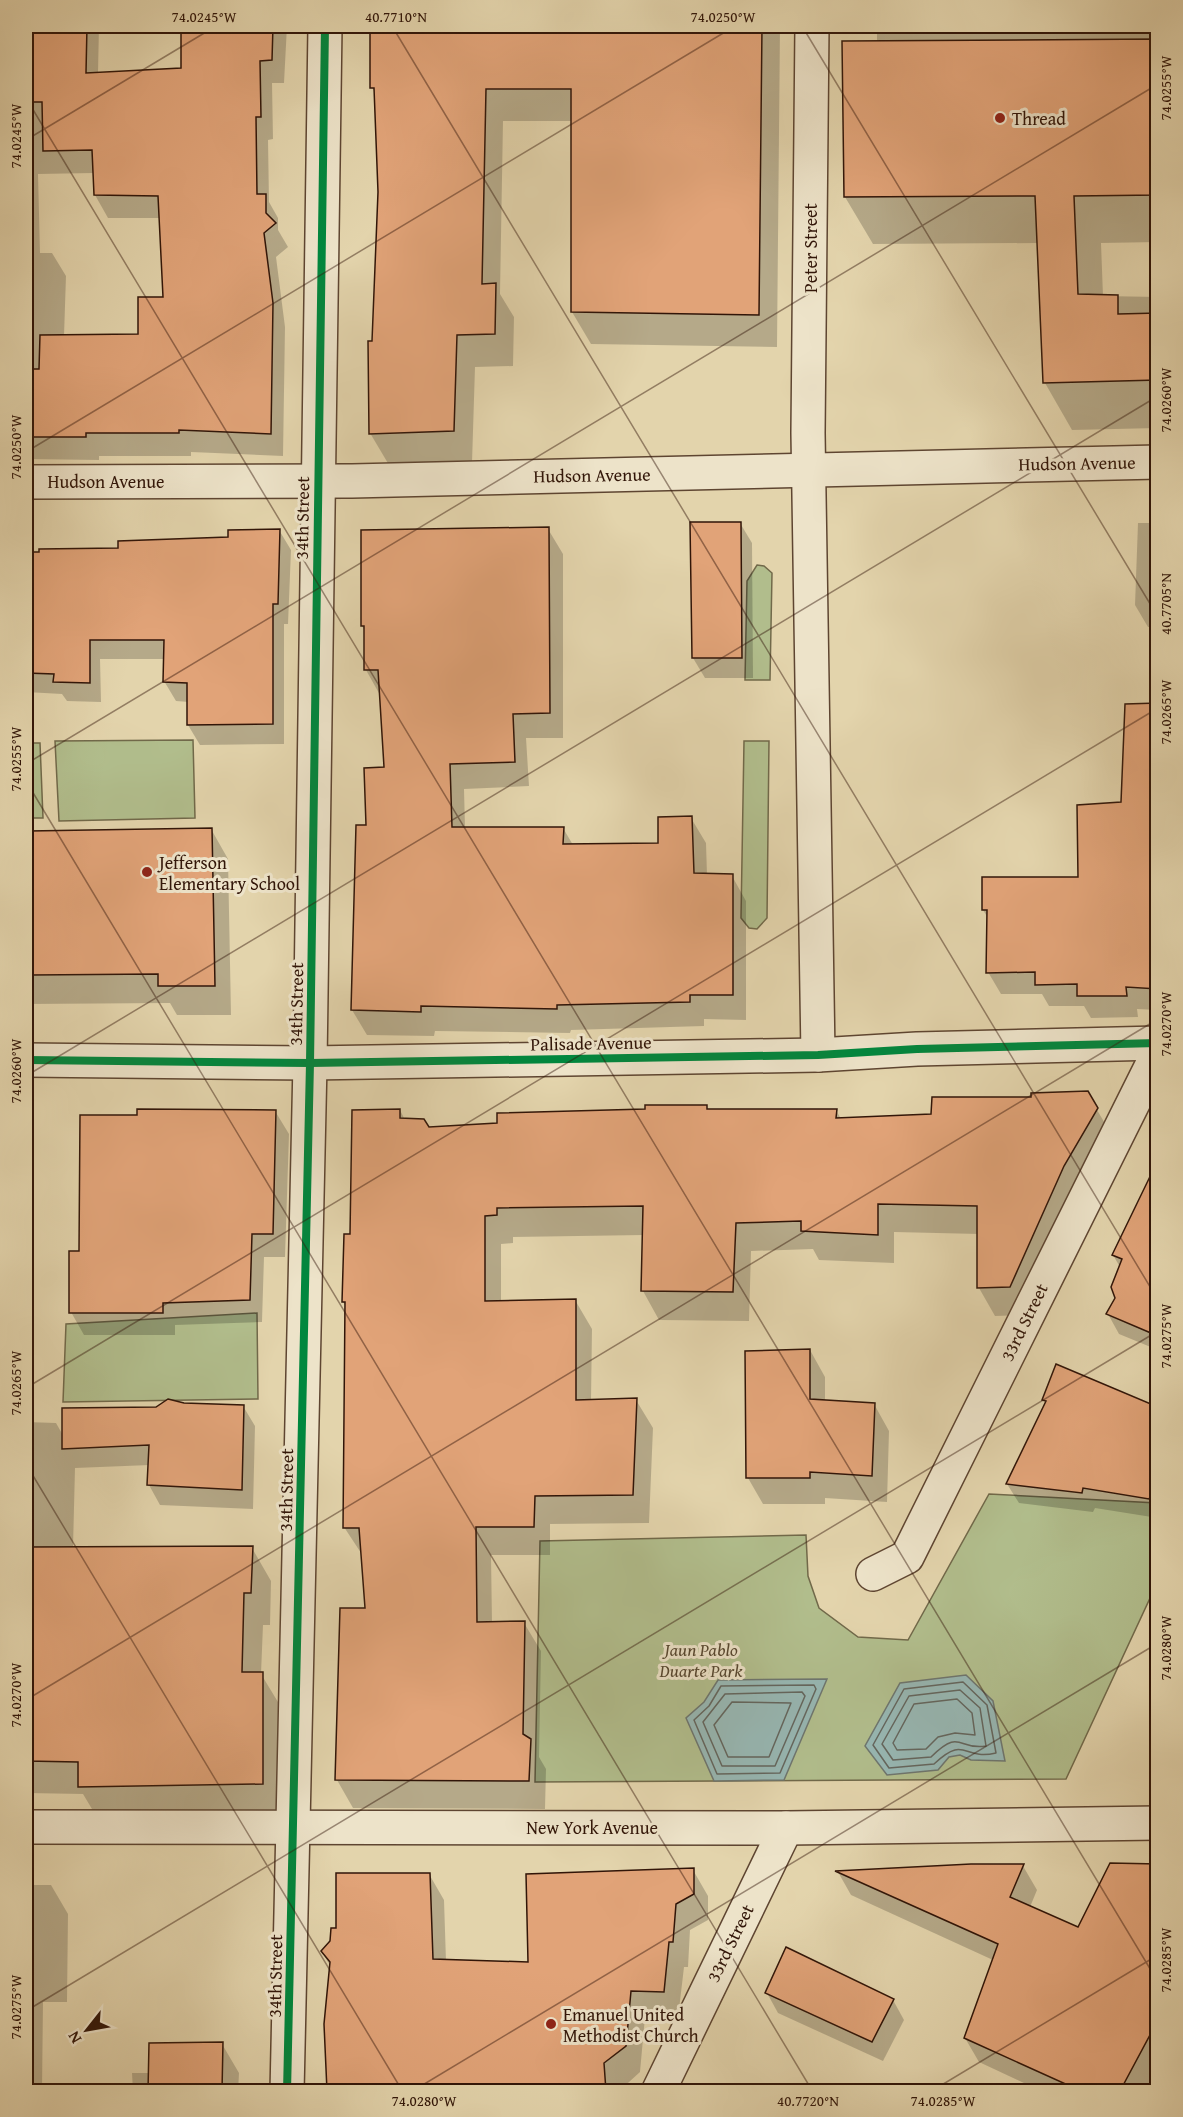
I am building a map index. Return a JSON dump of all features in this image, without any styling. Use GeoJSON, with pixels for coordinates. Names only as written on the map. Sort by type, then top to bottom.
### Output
{"type":"FeatureCollection","features":[{"type":"Feature","properties":{"kind":"street","name":"34th Street"},"geometry":{"type":"LineString","coordinates":[[287,2091],[310,1063],[325,26]]}},
{"type":"Feature","properties":{"kind":"street","name":"Peter Street"},"geometry":{"type":"LineString","coordinates":[[812,26],[810,471],[818,1055]]}},
{"type":"Feature","properties":{"kind":"street","name":"Hudson Avenue"},"geometry":{"type":"LineString","coordinates":[[26,482],[318,481],[1158,462]]}},
{"type":"Feature","properties":{"kind":"street","name":"Palisade Avenue"},"geometry":{"type":"LineString","coordinates":[[26,1060],[310,1063],[818,1055],[917,1049],[1158,1043]]}},
{"type":"Feature","properties":{"kind":"street","name":"33rd Street"},"geometry":{"type":"LineString","coordinates":[[873,1574],[907,1557],[1158,1053]]}},
{"type":"Feature","properties":{"kind":"street","name":"New York Avenue"},"geometry":{"type":"LineString","coordinates":[[26,1827],[292,1825],[786,1828],[1158,1823]]}},
{"type":"Feature","properties":{"kind":"street","name":"33rd Street"},"geometry":{"type":"LineString","coordinates":[[658,2091],[786,1828]]}},
{"type":"Feature","properties":{"kind":"green space"},"geometry":{"type":"Polygon","coordinates":[[[757,565],[764,566],[772,573],[770,680],[745,680],[747,581],[757,565]]]}},
{"type":"Feature","properties":{"kind":"green space"},"geometry":{"type":"Polygon","coordinates":[[[193,740],[195,818],[59,821],[55,741],[193,740]]]}},
{"type":"Feature","properties":{"kind":"green space"},"geometry":{"type":"Polygon","coordinates":[[[744,741],[769,741],[767,918],[757,929],[749,928],[741,918],[744,741]]]}},
{"type":"Feature","properties":{"kind":"green space"},"geometry":{"type":"Polygon","coordinates":[[[26,743],[40,743],[43,818],[26,818],[26,743]]]}},
{"type":"Feature","properties":{"kind":"green space"},"geometry":{"type":"Polygon","coordinates":[[[257,1313],[258,1399],[63,1402],[66,1324],[257,1313]]]}},
{"type":"Feature","properties":{"kind":"green space","name":"Jaun Pablo Duarte Park"},"geometry":{"type":"Polygon","coordinates":[[[989,1494],[1157,1503],[1157,1583],[1066,1779],[535,1782],[540,1541],[806,1535],[808,1576],[819,1608],[858,1637],[908,1640],[989,1494]]]}},
{"type":"Feature","properties":{"kind":"water"},"geometry":{"type":"Polygon","coordinates":[[[966,1675],[993,1701],[1005,1761],[971,1760],[960,1755],[949,1757],[938,1770],[887,1775],[865,1746],[900,1683],[966,1675]]]}},
{"type":"Feature","properties":{"kind":"water"},"geometry":{"type":"Polygon","coordinates":[[[827,1679],[784,1780],[714,1781],[686,1718],[704,1702],[718,1680],[827,1679]]]}},
{"type":"Feature","properties":{"kind":"building"},"geometry":{"type":"Polygon","coordinates":[[[26,26],[87,26],[86,73],[181,68],[181,26],[273,26],[272,60],[260,61],[261,117],[256,117],[257,194],[266,194],[266,213],[276,223],[264,233],[273,303],[271,434],[179,430],[179,433],[86,433],[86,437],[26,437],[26,369],[39,369],[40,335],[138,334],[138,297],[163,297],[158,196],[94,195],[92,150],[43,151],[42,102],[26,102],[26,26]]]}},
{"type":"Feature","properties":{"kind":"building"},"geometry":{"type":"Polygon","coordinates":[[[370,26],[762,26],[759,315],[571,312],[571,89],[486,89],[482,284],[496,283],[495,334],[457,335],[454,431],[369,434],[368,341],[372,341],[378,192],[374,88],[370,88],[370,26]]]}},
{"type":"Feature","properties":{"kind":"building","name":"Thread"},"geometry":{"type":"Polygon","coordinates":[[[1158,39],[1158,195],[1074,196],[1078,294],[1118,295],[1118,314],[1158,313],[1158,380],[1043,383],[1035,196],[844,197],[842,41],[1158,39]]]}},
{"type":"Feature","properties":{"kind":"building"},"geometry":{"type":"Polygon","coordinates":[[[690,522],[741,522],[742,658],[692,658],[690,522]]]}},
{"type":"Feature","properties":{"kind":"building"},"geometry":{"type":"Polygon","coordinates":[[[549,527],[550,713],[513,714],[515,762],[450,764],[452,827],[564,827],[563,844],[658,843],[658,817],[692,816],[694,873],[733,874],[733,995],[690,995],[690,1002],[557,1005],[557,1009],[421,1006],[421,1012],[351,1010],[356,825],[366,825],[364,768],[384,767],[378,670],[364,670],[364,626],[361,626],[361,530],[549,527]]]}},
{"type":"Feature","properties":{"kind":"building"},"geometry":{"type":"Polygon","coordinates":[[[280,529],[278,604],[273,604],[273,724],[187,725],[187,683],[163,682],[164,640],[90,640],[90,683],[53,682],[54,674],[26,673],[26,552],[39,552],[39,549],[118,548],[118,541],[228,537],[228,530],[280,529]]]}},
{"type":"Feature","properties":{"kind":"building"},"geometry":{"type":"Polygon","coordinates":[[[1158,703],[1158,989],[1126,987],[1127,996],[1077,996],[1077,984],[1035,985],[1035,972],[986,973],[987,910],[982,910],[982,877],[1078,877],[1077,805],[1121,802],[1125,704],[1158,703]]]}},
{"type":"Feature","properties":{"kind":"building"},"geometry":{"type":"Polygon","coordinates":[[[212,828],[215,986],[158,986],[158,974],[31,975],[31,955],[26,955],[26,839],[30,839],[29,831],[212,828]]]}},
{"type":"Feature","properties":{"kind":"building"},"geometry":{"type":"Polygon","coordinates":[[[1088,1091],[1098,1108],[1064,1166],[1010,1287],[977,1288],[977,1206],[878,1204],[878,1235],[801,1231],[801,1221],[736,1223],[733,1292],[641,1291],[643,1206],[497,1208],[497,1215],[485,1216],[485,1301],[576,1299],[576,1400],[637,1398],[633,1495],[535,1496],[534,1527],[476,1527],[477,1622],[525,1621],[523,1734],[531,1739],[529,1781],[335,1780],[340,1608],[365,1608],[359,1528],[343,1528],[345,1302],[342,1302],[344,1234],[350,1234],[352,1110],[400,1109],[400,1118],[424,1119],[429,1127],[497,1123],[497,1113],[645,1109],[645,1105],[707,1105],[707,1109],[837,1109],[836,1118],[931,1114],[932,1097],[1031,1097],[1031,1093],[1088,1091]]]}},
{"type":"Feature","properties":{"kind":"building"},"geometry":{"type":"Polygon","coordinates":[[[137,1109],[276,1110],[273,1234],[252,1234],[250,1300],[163,1303],[163,1313],[69,1313],[69,1251],[79,1251],[80,1115],[137,1115],[137,1109]]]}},
{"type":"Feature","properties":{"kind":"building"},"geometry":{"type":"Polygon","coordinates":[[[1158,1160],[1158,1336],[1106,1314],[1115,1298],[1111,1287],[1122,1259],[1112,1255],[1158,1160]]]}},
{"type":"Feature","properties":{"kind":"building"},"geometry":{"type":"Polygon","coordinates":[[[810,1349],[810,1399],[875,1403],[872,1476],[810,1472],[810,1478],[746,1478],[745,1351],[810,1349]]]}},
{"type":"Feature","properties":{"kind":"building"},"geometry":{"type":"Polygon","coordinates":[[[1056,1364],[1158,1407],[1158,1481],[1149,1499],[1083,1488],[1082,1493],[1006,1484],[1046,1401],[1042,1400],[1056,1364]]]}},
{"type":"Feature","properties":{"kind":"building"},"geometry":{"type":"Polygon","coordinates":[[[168,1399],[184,1403],[244,1405],[242,1490],[147,1485],[149,1445],[62,1449],[62,1408],[156,1407],[168,1399]]]}},
{"type":"Feature","properties":{"kind":"building"},"geometry":{"type":"Polygon","coordinates":[[[253,1546],[251,1593],[244,1593],[242,1672],[263,1672],[263,1784],[78,1787],[78,1762],[26,1761],[26,1547],[253,1546]]]}},
{"type":"Feature","properties":{"kind":"building"},"geometry":{"type":"Polygon","coordinates":[[[1110,1863],[1158,1864],[1158,2020],[1120,2091],[1081,2091],[964,2038],[998,1944],[835,1871],[971,1864],[1024,1864],[1010,1897],[1078,1927],[1110,1863]]]}},
{"type":"Feature","properties":{"kind":"building"},"geometry":{"type":"Polygon","coordinates":[[[694,1868],[694,1894],[676,1904],[673,1942],[669,1942],[664,1992],[631,1991],[626,2046],[604,2063],[606,2091],[327,2091],[324,2024],[330,1962],[321,1951],[330,1941],[331,1928],[336,1928],[336,1873],[430,1873],[433,1959],[528,1962],[526,1874],[694,1868]]]}},
{"type":"Feature","properties":{"kind":"building"},"geometry":{"type":"Polygon","coordinates":[[[786,1947],[894,1999],[872,2042],[765,1993],[786,1947]]]}},
{"type":"Feature","properties":{"kind":"building"},"geometry":{"type":"Polygon","coordinates":[[[223,2042],[222,2091],[148,2091],[149,2043],[223,2042]]]}},
{"type":"Feature","properties":{"kind":"cycle path"},"geometry":{"type":"LineString","coordinates":[[287,2092],[310,1063],[325,26]]}},
{"type":"Feature","properties":{"kind":"cycle path"},"geometry":{"type":"LineString","coordinates":[[26,1060],[310,1063],[818,1055],[917,1049],[1158,1043]]}},
{"type":"Feature","properties":{"kind":"place","name":"Thread"},"geometry":{"type":"Point","coordinates":[1000,118]}},
{"type":"Feature","properties":{"kind":"place","name":"Jefferson Elementary School"},"geometry":{"type":"Point","coordinates":[147,872]}},
{"type":"Feature","properties":{"kind":"place","name":"Emanuel United Methodist Church"},"geometry":{"type":"Point","coordinates":[551,2024]}}]}
